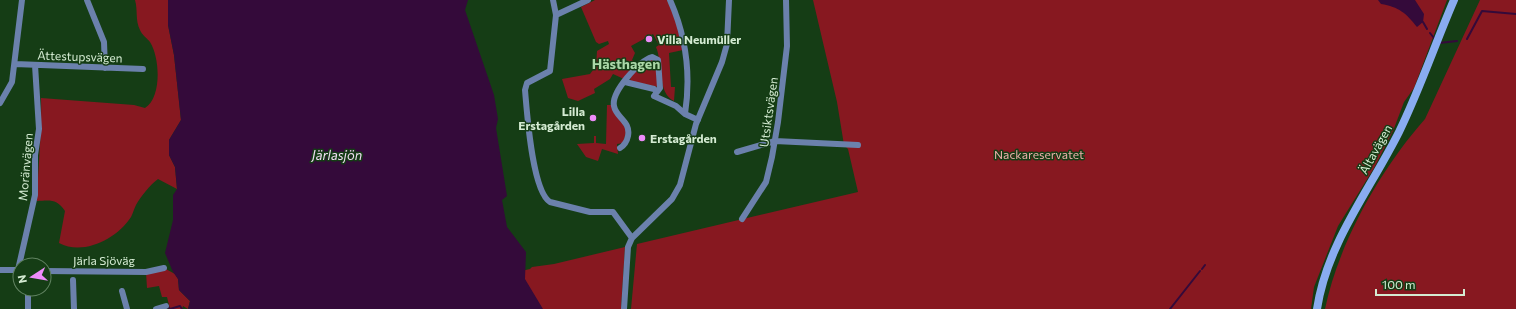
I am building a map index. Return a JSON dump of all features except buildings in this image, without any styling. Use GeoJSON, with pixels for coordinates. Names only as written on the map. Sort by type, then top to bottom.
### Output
{"type":"FeatureCollection","features":[{"type":"Feature","properties":{"kind":"main road","name":"Ältavägen"},"geometry":{"type":"LineString","coordinates":[[1317,309],[1320,291],[1335,248],[1400,132],[1454,0]]}},
{"type":"Feature","properties":{"kind":"street"},"geometry":{"type":"LineString","coordinates":[[0,103],[4,100],[12,82],[16,64],[22,0]]}},
{"type":"Feature","properties":{"kind":"street"},"geometry":{"type":"LineString","coordinates":[[87,0],[104,42],[105,68]]}},
{"type":"Feature","properties":{"kind":"street"},"geometry":{"type":"LineString","coordinates":[[553,0],[556,15],[550,71],[527,83],[525,90],[533,161],[541,190],[545,199],[550,202],[590,212],[613,212],[632,238]]}},
{"type":"Feature","properties":{"kind":"street"},"geometry":{"type":"LineString","coordinates":[[556,15],[588,0]]}},
{"type":"Feature","properties":{"kind":"street"},"geometry":{"type":"LineString","coordinates":[[670,0],[679,22],[685,52],[687,84],[685,114]]}},
{"type":"Feature","properties":{"kind":"street"},"geometry":{"type":"LineString","coordinates":[[624,309],[627,258],[632,238],[677,191],[698,120],[722,62],[727,44],[729,0]]}},
{"type":"Feature","properties":{"kind":"street","name":"Utsiktsvägen"},"geometry":{"type":"LineString","coordinates":[[742,219],[766,182],[775,141],[787,46],[786,0]]}},
{"type":"Feature","properties":{"kind":"street"},"geometry":{"type":"LineString","coordinates":[[620,148],[627,140],[629,131],[628,125],[616,111],[614,105],[617,93],[637,67],[645,59],[652,57],[658,60],[660,70],[660,88],[656,94]]}},
{"type":"Feature","properties":{"kind":"street","name":"Ättestupsvägen"},"geometry":{"type":"LineString","coordinates":[[16,64],[143,69]]}},
{"type":"Feature","properties":{"kind":"street","name":"Moränvägen"},"geometry":{"type":"LineString","coordinates":[[22,257],[35,195],[35,155],[39,129],[35,65]]}},
{"type":"Feature","properties":{"kind":"street"},"geometry":{"type":"LineString","coordinates":[[625,82],[654,89],[656,94],[676,106],[685,114],[698,120]]}},
{"type":"Feature","properties":{"kind":"street"},"geometry":{"type":"LineString","coordinates":[[736,152],[775,141],[844,145],[858,144]]}},
{"type":"Feature","properties":{"kind":"street","name":"Järla Sjöväg"},"geometry":{"type":"LineString","coordinates":[[52,271],[146,272],[164,268]]}},
{"type":"Feature","properties":{"kind":"street"},"geometry":{"type":"LineString","coordinates":[[0,270],[12,270]]}},
{"type":"Feature","properties":{"kind":"street"},"geometry":{"type":"LineString","coordinates":[[73,280],[74,309]]}},
{"type":"Feature","properties":{"kind":"street"},"geometry":{"type":"LineString","coordinates":[[122,291],[127,309]]}},
{"type":"Feature","properties":{"kind":"street"},"geometry":{"type":"LineString","coordinates":[[28,297],[28,309]]}},
{"type":"Feature","properties":{"kind":"street"},"geometry":{"type":"LineString","coordinates":[[156,309],[166,306]]}},
{"type":"Feature","properties":{"kind":"green space"},"geometry":{"type":"Polygon","coordinates":[[[135,0],[168,0],[168,25],[174,55],[181,120],[169,140],[169,155],[175,167],[177,189],[158,179],[143,194],[131,217],[117,232],[99,243],[78,248],[68,247],[59,243],[65,211],[56,202],[46,200],[37,201],[41,98],[134,105],[145,108],[151,103],[157,87],[158,77],[156,58],[150,42],[143,35],[138,26],[135,0]]]}},
{"type":"Feature","properties":{"kind":"green space"},"geometry":{"type":"Polygon","coordinates":[[[595,0],[667,0],[675,18],[683,50],[669,53],[671,87],[675,87],[674,101],[669,97],[663,85],[656,47],[659,45],[653,34],[631,46],[635,53],[632,60],[637,63],[624,79],[613,74],[610,79],[594,89],[595,93],[578,101],[568,98],[562,79],[590,74],[596,66],[597,51],[609,44],[608,41],[599,44],[596,42],[581,7],[595,0]]]}},
{"type":"Feature","properties":{"kind":"green space","name":"Nackareservatet"},"geometry":{"type":"Polygon","coordinates":[[[813,0],[1447,0],[1414,88],[1404,102],[1393,131],[1374,168],[1338,226],[1314,287],[1311,309],[631,309],[637,244],[858,192],[848,149],[844,145],[837,102],[813,0]]]}},
{"type":"Feature","properties":{"kind":"green space"},"geometry":{"type":"Polygon","coordinates":[[[1480,0],[1516,0],[1516,309],[1325,309],[1331,284],[1340,258],[1363,208],[1392,161],[1425,119],[1480,0]]]}},
{"type":"Feature","properties":{"kind":"green space"},"geometry":{"type":"Polygon","coordinates":[[[648,60],[655,60],[658,87],[630,81],[631,76],[648,60]]]}},
{"type":"Feature","properties":{"kind":"green space"},"geometry":{"type":"Polygon","coordinates":[[[607,105],[611,105],[627,129],[623,143],[617,144],[618,154],[602,149],[598,161],[586,157],[577,144],[594,143],[594,136],[596,136],[596,143],[606,144],[607,105]]]}},
{"type":"Feature","properties":{"kind":"green space"},"geometry":{"type":"Polygon","coordinates":[[[625,247],[621,309],[357,309],[530,269],[532,267],[554,264],[625,247]]]}},
{"type":"Feature","properties":{"kind":"green space"},"geometry":{"type":"Polygon","coordinates":[[[164,268],[175,274],[178,279],[179,290],[190,301],[188,309],[183,306],[182,309],[170,309],[167,297],[162,297],[159,286],[147,288],[146,272],[164,268]]]}},
{"type":"Feature","properties":{"kind":"water","name":"Järlasjön"},"geometry":{"type":"Polygon","coordinates":[[[168,0],[468,0],[465,10],[494,95],[498,119],[496,128],[507,196],[502,200],[507,227],[526,252],[525,279],[543,309],[188,309],[190,301],[179,290],[178,279],[173,272],[165,253],[173,220],[173,195],[177,189],[175,167],[169,155],[169,140],[181,120],[174,55],[168,25],[168,0]]]}},
{"type":"Feature","properties":{"kind":"water"},"geometry":{"type":"Polygon","coordinates":[[[1378,0],[1415,0],[1424,14],[1423,22],[1417,27],[1402,11],[1381,4],[1378,0]]]}},
{"type":"Feature","properties":{"kind":"waterway"},"geometry":{"type":"LineString","coordinates":[[1467,39],[1482,11],[1516,14]]}},
{"type":"Feature","properties":{"kind":"waterway"},"geometry":{"type":"LineString","coordinates":[[1423,22],[1427,29]]}},
{"type":"Feature","properties":{"kind":"waterway"},"geometry":{"type":"LineString","coordinates":[[1430,33],[1434,38]]}},
{"type":"Feature","properties":{"kind":"waterway"},"geometry":{"type":"LineString","coordinates":[[1439,43],[1457,41]]}},
{"type":"Feature","properties":{"kind":"waterway"},"geometry":{"type":"LineString","coordinates":[[1202,269],[1205,265]]}},
{"type":"Feature","properties":{"kind":"waterway"},"geometry":{"type":"LineString","coordinates":[[1170,309],[1200,271]]}},
{"type":"Feature","properties":{"kind":"waterway"},"geometry":{"type":"LineString","coordinates":[[167,306],[170,309],[180,306],[182,309]]}},
{"type":"Feature","properties":{"kind":"place","name":"Villa Neumüller"},"geometry":{"type":"Point","coordinates":[649,39]}},
{"type":"Feature","properties":{"kind":"place","name":"Lilla Erstagården"},"geometry":{"type":"Point","coordinates":[593,118]}},
{"type":"Feature","properties":{"kind":"place","name":"Erstagården"},"geometry":{"type":"Point","coordinates":[642,138]}},
{"type":"Feature","properties":{"kind":"district","name":"Hästhagen"},"geometry":{"type":"Point","coordinates":[626,63]}}]}
